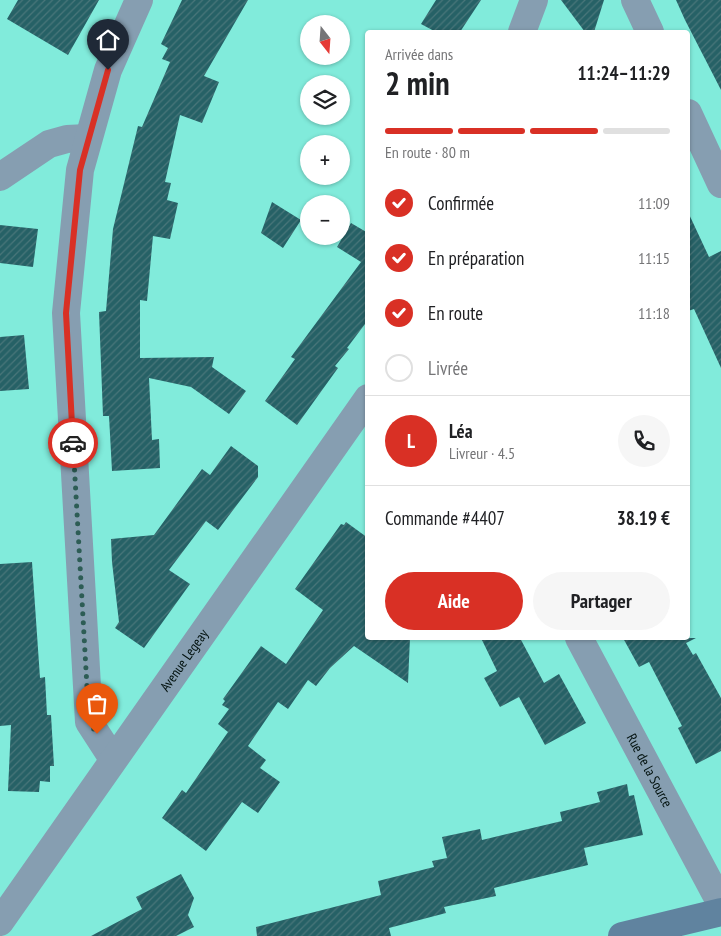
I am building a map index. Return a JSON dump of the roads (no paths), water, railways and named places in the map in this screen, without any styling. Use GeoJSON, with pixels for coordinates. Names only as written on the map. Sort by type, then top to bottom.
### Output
{"type":"FeatureCollection","features":[{"type":"Feature","properties":{"kind":"main road"},"geometry":{"type":"LineString","coordinates":[[622,936],[721,912]]}},
{"type":"Feature","properties":{"kind":"street"},"geometry":{"type":"LineString","coordinates":[[113,759],[89,722],[66,313],[80,170],[108,70],[139,0]]}},
{"type":"Feature","properties":{"kind":"street"},"geometry":{"type":"LineString","coordinates":[[523,30],[534,0]]}},
{"type":"Feature","properties":{"kind":"street"},"geometry":{"type":"LineString","coordinates":[[635,0],[649,30]]}},
{"type":"Feature","properties":{"kind":"street"},"geometry":{"type":"LineString","coordinates":[[690,117],[721,184]]}},
{"type":"Feature","properties":{"kind":"street"},"geometry":{"type":"LineString","coordinates":[[0,177],[49,144],[67,139],[88,138]]}},
{"type":"Feature","properties":{"kind":"street","name":"Avenue Legeay"},"geometry":{"type":"LineString","coordinates":[[0,922],[365,402]]}},
{"type":"Feature","properties":{"kind":"street","name":"Rue de la Source"},"geometry":{"type":"LineString","coordinates":[[580,640],[721,904]]}}]}
